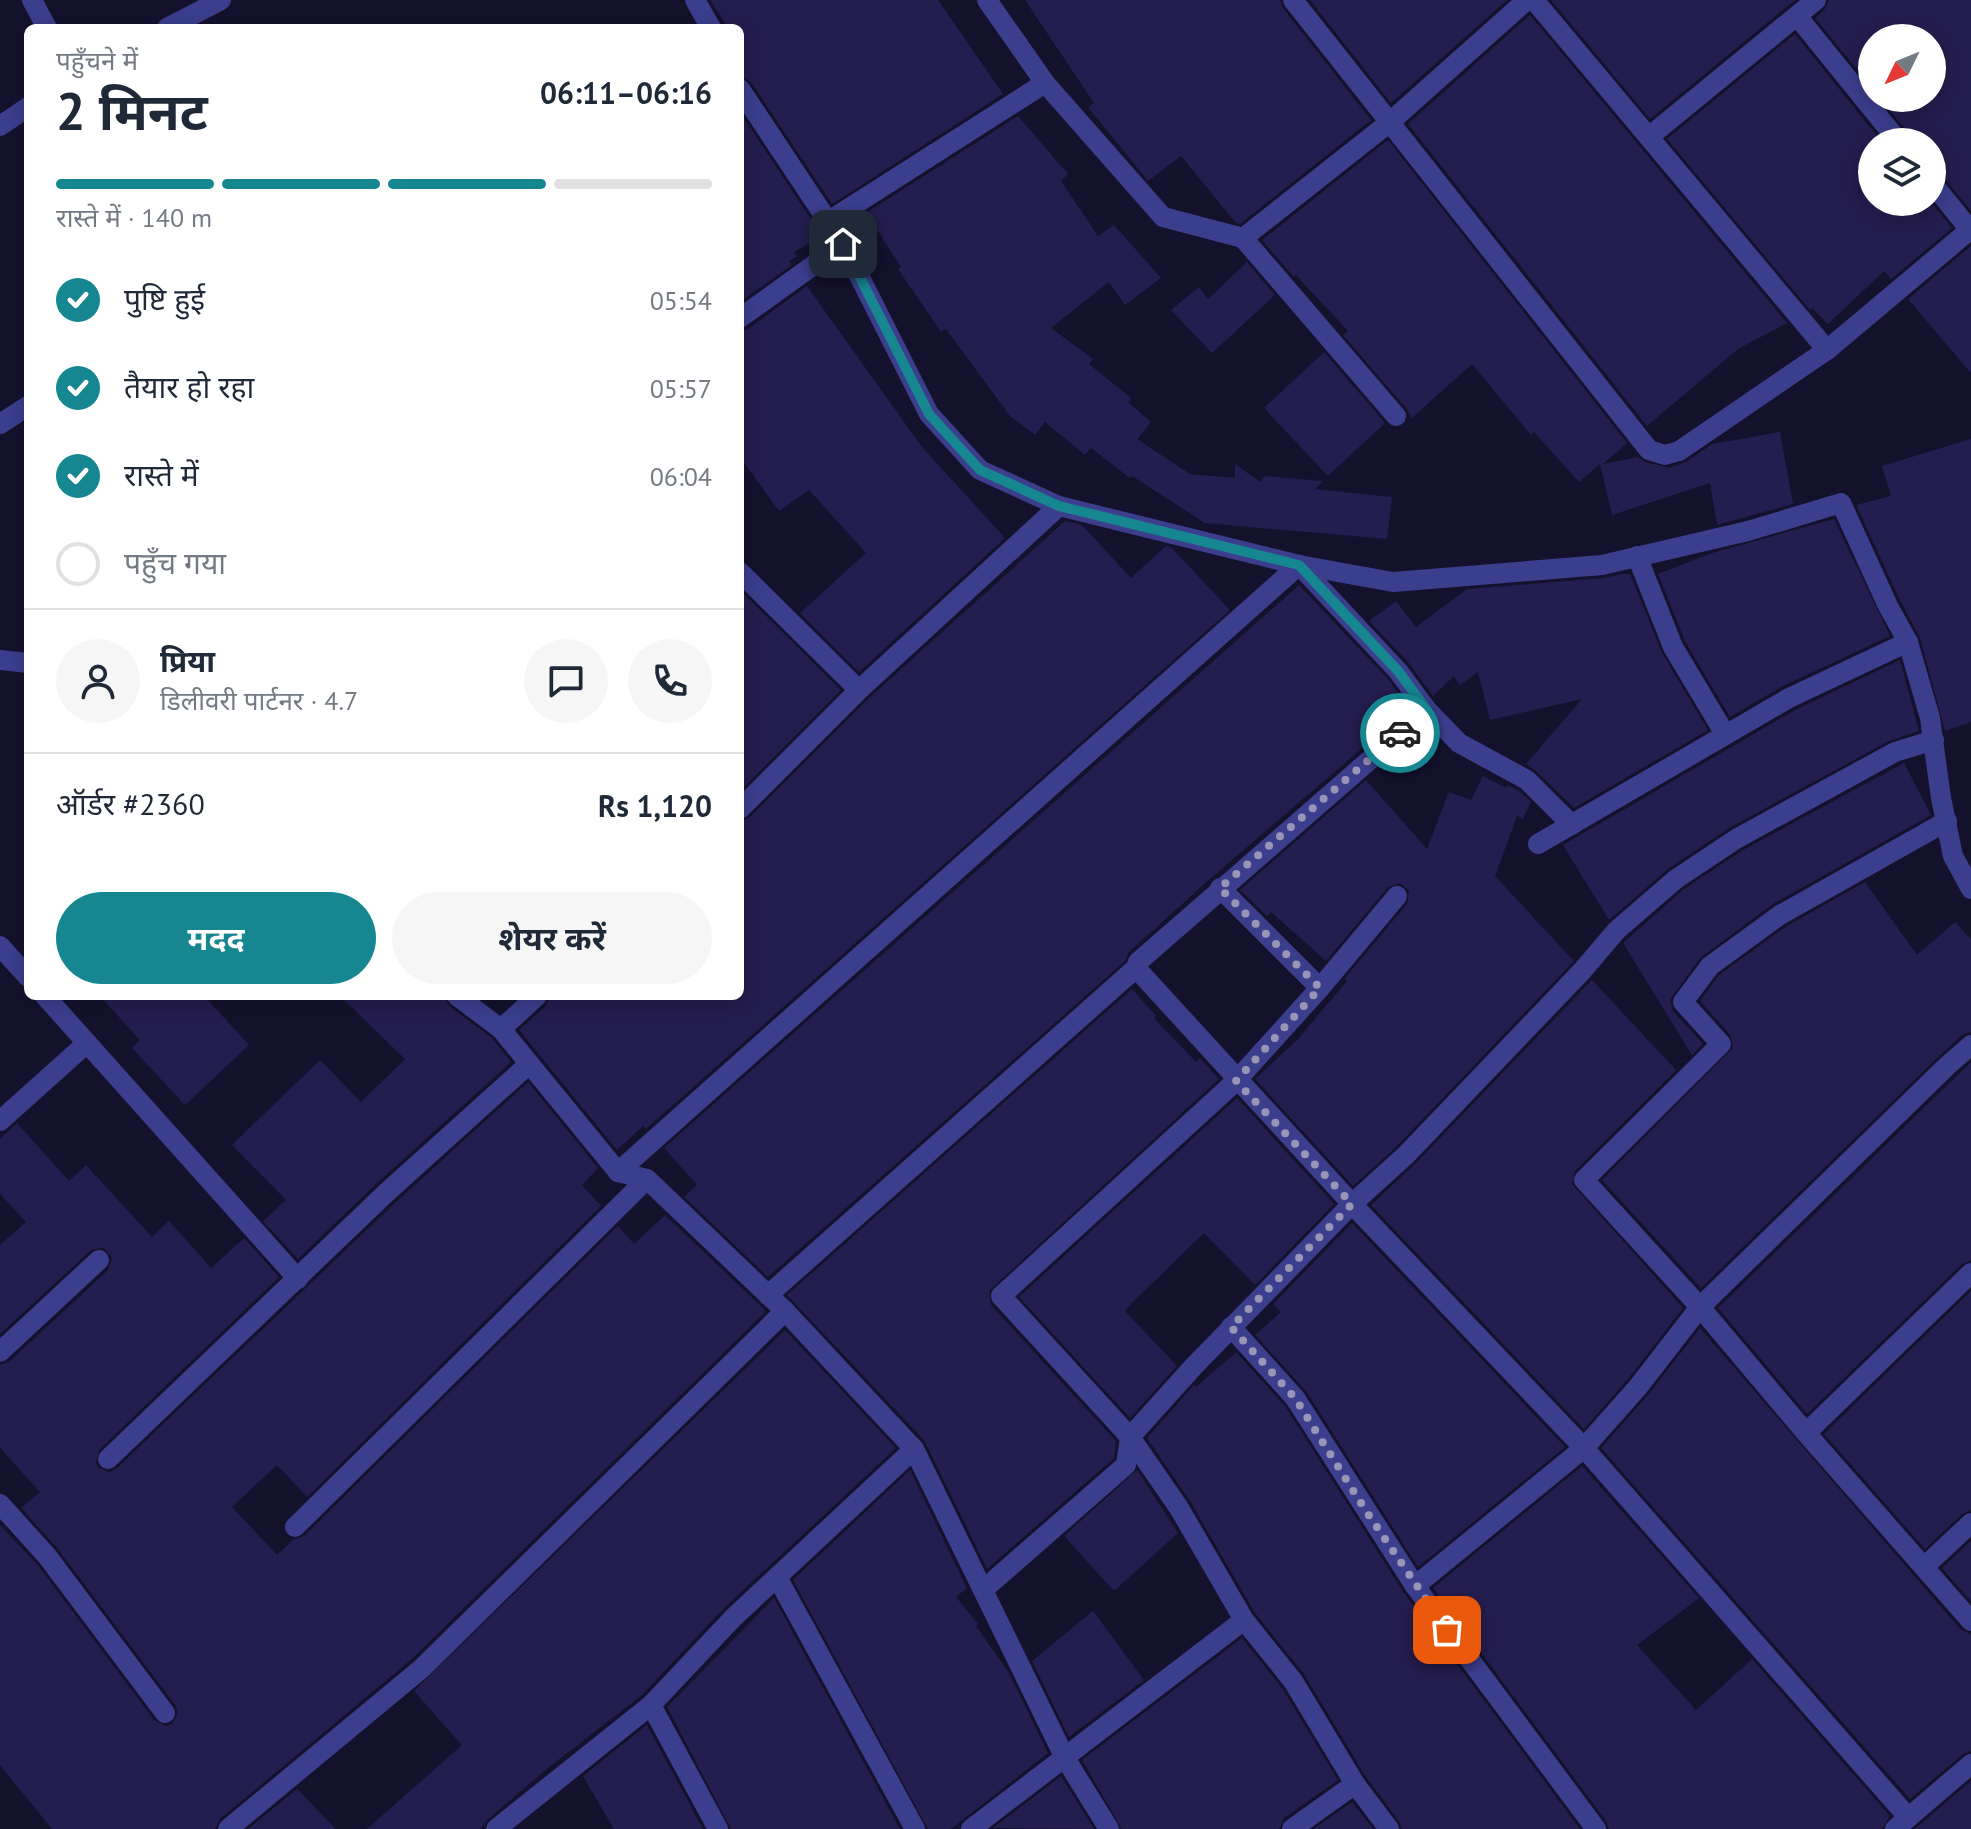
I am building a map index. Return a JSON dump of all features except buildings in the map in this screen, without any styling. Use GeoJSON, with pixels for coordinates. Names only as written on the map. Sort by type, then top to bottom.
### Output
{"type":"FeatureCollection","features":[{"type":"Feature","properties":{"kind":"street"},"geometry":{"type":"LineString","coordinates":[[32,0],[45,24]]}},
{"type":"Feature","properties":{"kind":"street"},"geometry":{"type":"LineString","coordinates":[[175,24],[221,0]]}},
{"type":"Feature","properties":{"kind":"street"},"geometry":{"type":"LineString","coordinates":[[695,0],[707,24]]}},
{"type":"Feature","properties":{"kind":"street"},"geometry":{"type":"LineString","coordinates":[[987,0],[1045,83],[1163,217],[1243,238],[1396,416]]}},
{"type":"Feature","properties":{"kind":"street"},"geometry":{"type":"LineString","coordinates":[[1293,0],[1649,450],[1665,455],[1679,451],[1827,350],[1970,230],[1946,200]]}},
{"type":"Feature","properties":{"kind":"street"},"geometry":{"type":"LineString","coordinates":[[1243,238],[1390,122],[1527,0]]}},
{"type":"Feature","properties":{"kind":"street"},"geometry":{"type":"LineString","coordinates":[[1534,0],[1827,350]]}},
{"type":"Feature","properties":{"kind":"street"},"geometry":{"type":"LineString","coordinates":[[1650,136],[1816,0]]}},
{"type":"Feature","properties":{"kind":"street"},"geometry":{"type":"LineString","coordinates":[[1797,16],[1888,128]]}},
{"type":"Feature","properties":{"kind":"street"},"geometry":{"type":"LineString","coordinates":[[829,221],[1045,83]]}},
{"type":"Feature","properties":{"kind":"street"},"geometry":{"type":"LineString","coordinates":[[744,95],[843,244],[929,414],[980,470],[1059,506],[1299,565],[1393,582],[1602,565],[1748,531],[1841,503],[1908,642],[1926,701],[1953,856],[1971,889]]}},
{"type":"Feature","properties":{"kind":"street"},"geometry":{"type":"LineString","coordinates":[[0,126],[24,110]]}},
{"type":"Feature","properties":{"kind":"street"},"geometry":{"type":"LineString","coordinates":[[744,315],[843,244]]}},
{"type":"Feature","properties":{"kind":"street"},"geometry":{"type":"LineString","coordinates":[[0,424],[24,409]]}},
{"type":"Feature","properties":{"kind":"street"},"geometry":{"type":"LineString","coordinates":[[744,805],[859,690],[1059,506]]}},
{"type":"Feature","properties":{"kind":"street"},"geometry":{"type":"LineString","coordinates":[[1637,556],[1673,647],[1725,734]]}},
{"type":"Feature","properties":{"kind":"street"},"geometry":{"type":"LineString","coordinates":[[1299,565],[1398,671],[1427,710],[1459,743],[1527,780],[1572,825]]}},
{"type":"Feature","properties":{"kind":"street"},"geometry":{"type":"LineString","coordinates":[[618,1172],[1299,565]]}},
{"type":"Feature","properties":{"kind":"street"},"geometry":{"type":"LineString","coordinates":[[744,576],[859,690]]}},
{"type":"Feature","properties":{"kind":"street"},"geometry":{"type":"LineString","coordinates":[[1538,844],[1789,698],[1908,642]]}},
{"type":"Feature","properties":{"kind":"street"},"geometry":{"type":"LineString","coordinates":[[0,660],[24,663]]}},
{"type":"Feature","properties":{"kind":"street"},"geometry":{"type":"LineString","coordinates":[[768,1295],[1136,968],[1138,962],[1220,888],[1427,710]]}},
{"type":"Feature","properties":{"kind":"street"},"geometry":{"type":"LineString","coordinates":[[983,1590],[1126,1465],[1130,1437],[1231,1327],[1352,1204],[1406,1155],[1582,971],[1617,930],[1676,879],[1736,839],[1895,752],[1934,740]]}},
{"type":"Feature","properties":{"kind":"street"},"geometry":{"type":"LineString","coordinates":[[1947,821],[1780,915],[1710,966],[1683,1002],[1721,1044],[1584,1180],[1700,1307],[1971,1621]]}},
{"type":"Feature","properties":{"kind":"street"},"geometry":{"type":"LineString","coordinates":[[1220,888],[1320,988]]}},
{"type":"Feature","properties":{"kind":"street"},"geometry":{"type":"LineString","coordinates":[[1389,1829],[1355,1784],[1293,1681],[1244,1620],[1179,1508],[1130,1437],[1001,1296],[1236,1081],[1397,896]]}},
{"type":"Feature","properties":{"kind":"street"},"geometry":{"type":"LineString","coordinates":[[0,946],[24,973]]}},
{"type":"Feature","properties":{"kind":"street"},"geometry":{"type":"LineString","coordinates":[[1136,968],[1236,1081],[1584,1448],[1902,1823],[1971,1764]]}},
{"type":"Feature","properties":{"kind":"street"},"geometry":{"type":"LineString","coordinates":[[49,1000],[298,1279]]}},
{"type":"Feature","properties":{"kind":"street"},"geometry":{"type":"LineString","coordinates":[[462,1000],[501,1029],[618,1172],[647,1179],[785,1311],[914,1449],[1065,1758],[1109,1829]]}},
{"type":"Feature","properties":{"kind":"street"},"geometry":{"type":"LineString","coordinates":[[501,1029],[533,1000]]}},
{"type":"Feature","properties":{"kind":"street"},"geometry":{"type":"LineString","coordinates":[[0,1121],[87,1043]]}},
{"type":"Feature","properties":{"kind":"street"},"geometry":{"type":"LineString","coordinates":[[1415,1586],[1584,1448],[1638,1387],[1700,1307],[1971,1045]]}},
{"type":"Feature","properties":{"kind":"street"},"geometry":{"type":"LineString","coordinates":[[108,1459],[386,1193],[529,1064]]}},
{"type":"Feature","properties":{"kind":"street"},"geometry":{"type":"LineString","coordinates":[[295,1527],[647,1179]]}},
{"type":"Feature","properties":{"kind":"street"},"geometry":{"type":"LineString","coordinates":[[0,1352],[99,1260]]}},
{"type":"Feature","properties":{"kind":"street"},"geometry":{"type":"LineString","coordinates":[[1806,1433],[1971,1273]]}},
{"type":"Feature","properties":{"kind":"street"},"geometry":{"type":"LineString","coordinates":[[228,1829],[421,1669],[785,1311]]}},
{"type":"Feature","properties":{"kind":"street"},"geometry":{"type":"LineString","coordinates":[[1231,1327],[1295,1398],[1415,1586],[1596,1829]]}},
{"type":"Feature","properties":{"kind":"street"},"geometry":{"type":"LineString","coordinates":[[508,1825],[651,1705],[777,1577],[914,1449]]}},
{"type":"Feature","properties":{"kind":"street"},"geometry":{"type":"LineString","coordinates":[[0,1504],[47,1556],[165,1713]]}},
{"type":"Feature","properties":{"kind":"street"},"geometry":{"type":"LineString","coordinates":[[1924,1567],[1971,1523]]}},
{"type":"Feature","properties":{"kind":"street"},"geometry":{"type":"LineString","coordinates":[[777,1577],[915,1829]]}},
{"type":"Feature","properties":{"kind":"street"},"geometry":{"type":"LineString","coordinates":[[971,1829],[1244,1620]]}},
{"type":"Feature","properties":{"kind":"street"},"geometry":{"type":"LineString","coordinates":[[651,1705],[718,1829]]}},
{"type":"Feature","properties":{"kind":"street"},"geometry":{"type":"LineString","coordinates":[[1292,1829],[1355,1784]]}},
{"type":"Feature","properties":{"kind":"way so far"},"geometry":{"type":"LineString","coordinates":[[1400,733],[1220,888],[1320,988],[1236,1081],[1352,1204],[1231,1327],[1295,1398],[1415,1586],[1447,1630]]}},
{"type":"Feature","properties":{"kind":"route"},"geometry":{"type":"LineString","coordinates":[[843,244],[929,414],[980,470],[1059,506],[1299,565],[1398,671],[1427,710],[1400,733]]}}]}
